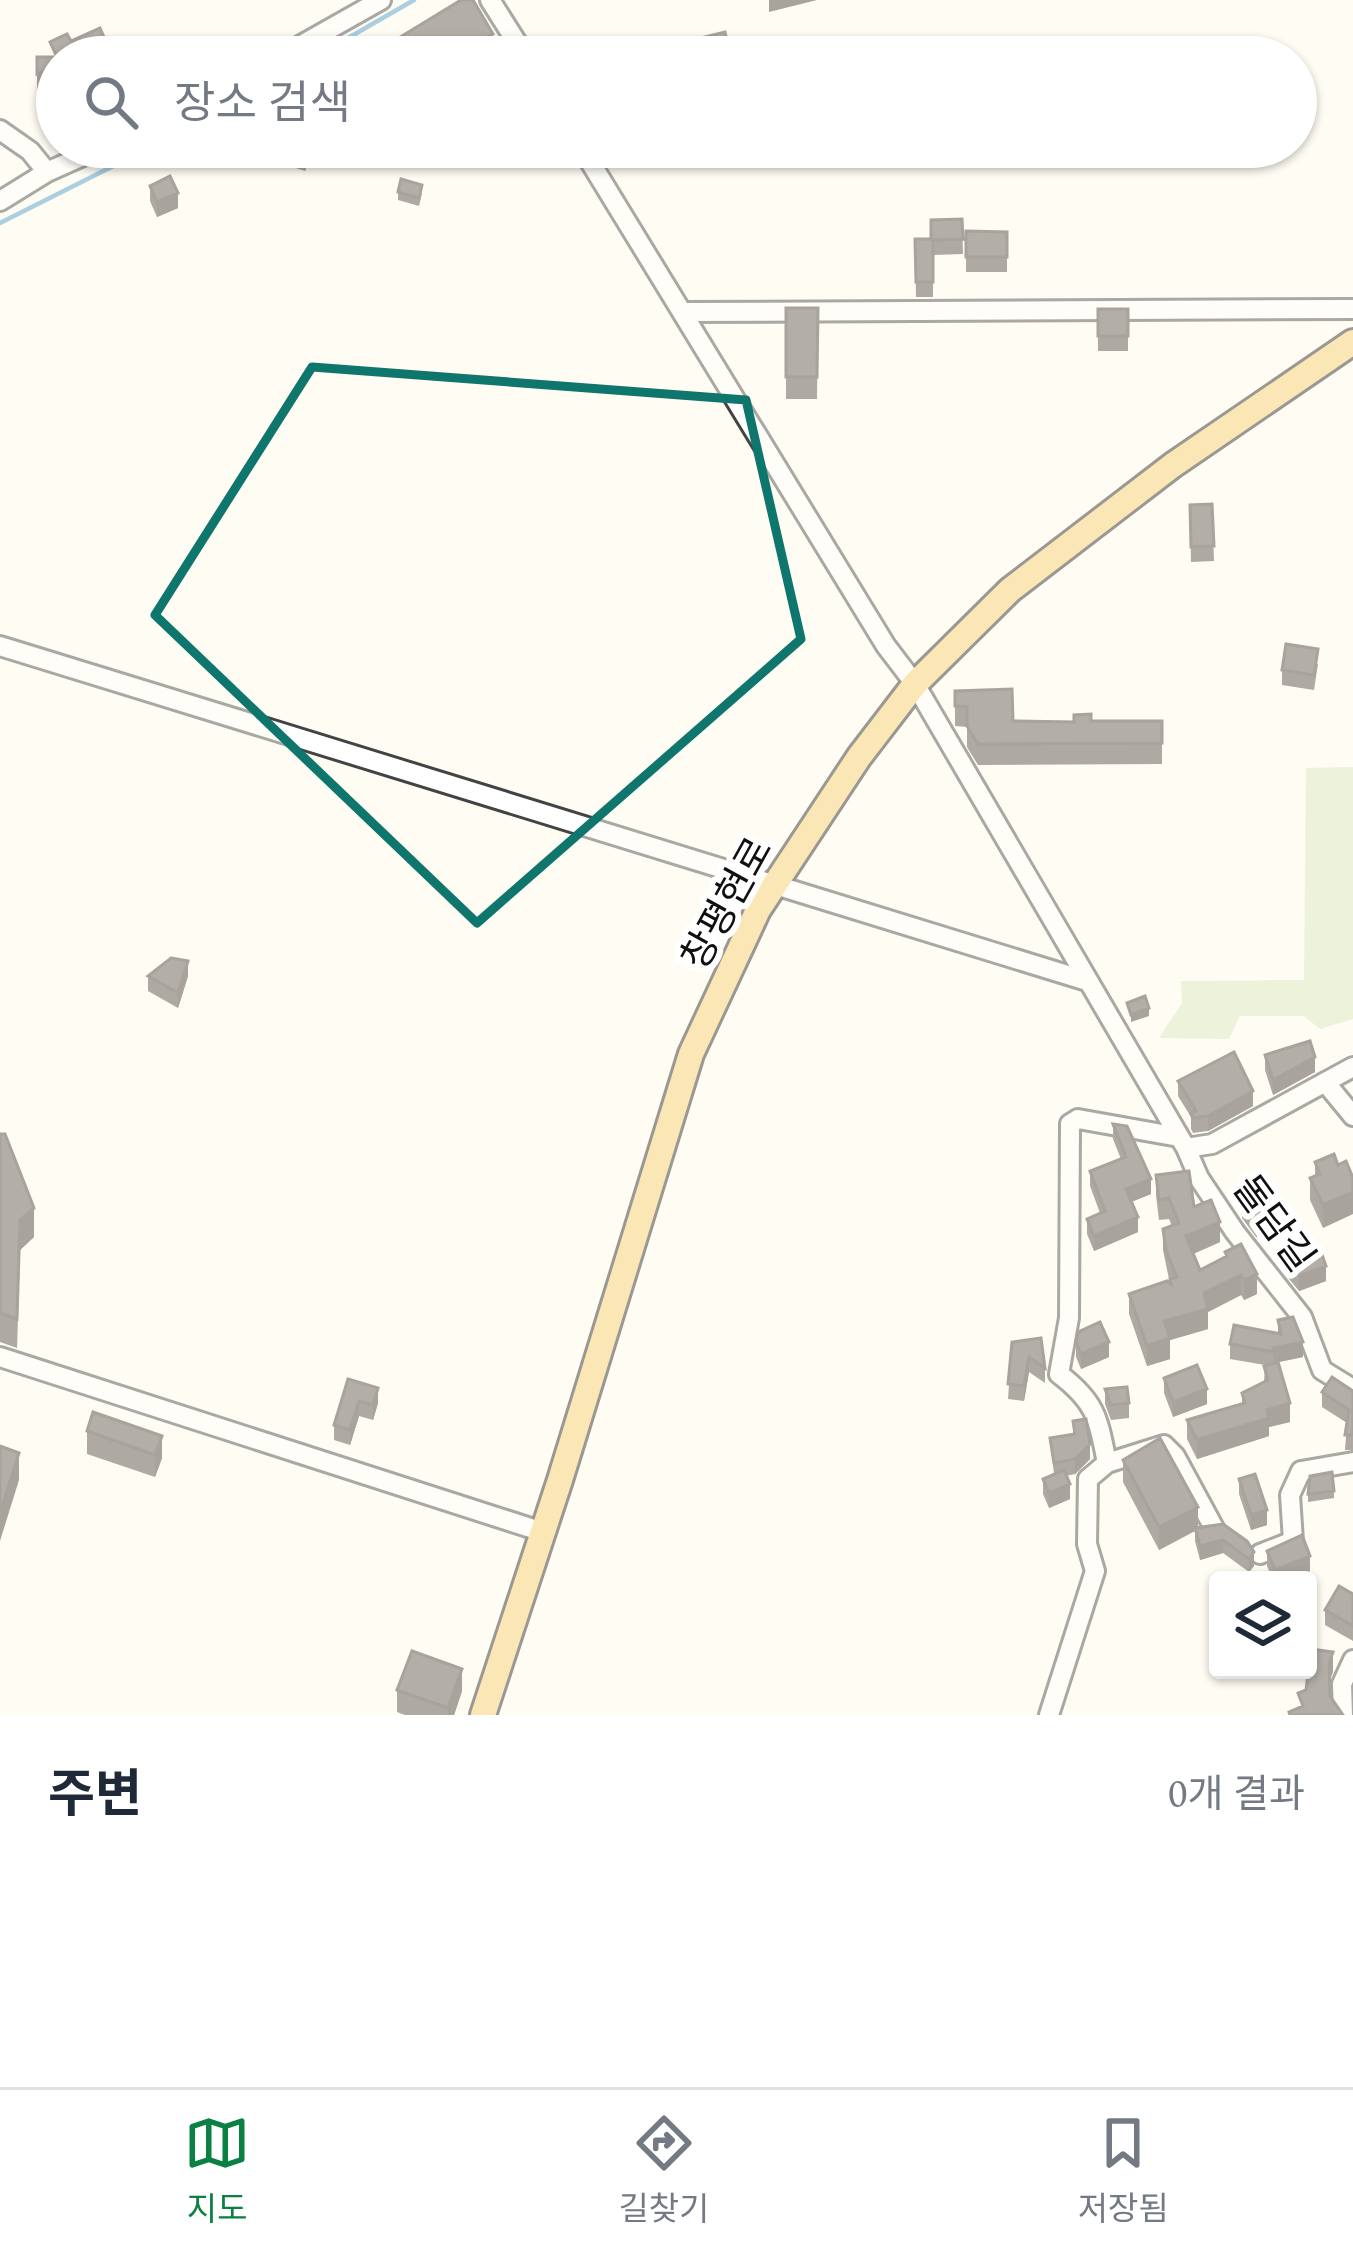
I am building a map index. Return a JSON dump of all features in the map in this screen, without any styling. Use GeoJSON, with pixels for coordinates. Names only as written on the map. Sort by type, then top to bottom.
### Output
{"type":"FeatureCollection","features":[{"type":"Feature","properties":{"kind":"main road","name":"창평현로"},"geometry":{"type":"LineString","coordinates":[[483,1715],[691,1054],[758,910],[915,684],[1010,590],[1173,465],[1353,342]]}},
{"type":"Feature","properties":{"kind":"street"},"geometry":{"type":"LineString","coordinates":[[317,36],[381,0]]}},
{"type":"Feature","properties":{"kind":"street"},"geometry":{"type":"LineString","coordinates":[[490,0],[513,36]]}},
{"type":"Feature","properties":{"kind":"street"},"geometry":{"type":"LineString","coordinates":[[0,130],[36,158]]}},
{"type":"Feature","properties":{"kind":"street"},"geometry":{"type":"LineString","coordinates":[[44,168],[47,172]]}},
{"type":"Feature","properties":{"kind":"street"},"geometry":{"type":"LineString","coordinates":[[0,201],[56,168]]}},
{"type":"Feature","properties":{"kind":"street","name":"돌담길"},"geometry":{"type":"LineString","coordinates":[[594,168],[886,646],[915,684],[1183,1142],[1199,1178],[1302,1317],[1322,1370],[1353,1389]]}},
{"type":"Feature","properties":{"kind":"street"},"geometry":{"type":"LineString","coordinates":[[684,312],[1353,309]]}},
{"type":"Feature","properties":{"kind":"street"},"geometry":{"type":"LineString","coordinates":[[0,646],[1087,981]]}},
{"type":"Feature","properties":{"kind":"street"},"geometry":{"type":"LineString","coordinates":[[1107,1463],[1096,1410],[1083,1392],[1059,1375],[1070,1318],[1070,1124],[1078,1119],[1212,1144],[1353,1067]]}},
{"type":"Feature","properties":{"kind":"street"},"geometry":{"type":"LineString","coordinates":[[1325,1082],[1353,1116]]}},
{"type":"Feature","properties":{"kind":"street"},"geometry":{"type":"LineString","coordinates":[[0,1358],[543,1532]]}},
{"type":"Feature","properties":{"kind":"street"},"geometry":{"type":"LineString","coordinates":[[1049,1715],[1094,1571],[1088,1544],[1088,1479],[1107,1463],[1164,1445],[1175,1456],[1214,1528]]}},
{"type":"Feature","properties":{"kind":"street"},"geometry":{"type":"LineString","coordinates":[[1260,1554],[1293,1541],[1290,1495],[1301,1471],[1353,1462]]}},
{"type":"Feature","properties":{"kind":"street"},"geometry":{"type":"LineString","coordinates":[[1342,1715],[1342,1684],[1353,1660]]}},
{"type":"Feature","properties":{"kind":"highlighted area"},"geometry":{"type":"Polygon","coordinates":[[[312,367],[746,400],[801,639],[477,923],[155,615],[312,367]]]}},
{"type":"Feature","properties":{"kind":"green space"},"geometry":{"type":"Polygon","coordinates":[[[1353,767],[1353,1019],[1320,1029],[1304,1016],[1240,1016],[1229,1039],[1159,1038],[1182,1003],[1181,981],[1304,980],[1306,768],[1353,767]]]}},
{"type":"Feature","properties":{"kind":"building"},"geometry":{"type":"Polygon","coordinates":[[[461,0],[473,0],[493,34],[490,36],[402,36],[461,0]]]}},
{"type":"Feature","properties":{"kind":"building"},"geometry":{"type":"Polygon","coordinates":[[[170,176],[178,193],[157,202],[150,186],[170,176]]]}},
{"type":"Feature","properties":{"kind":"building"},"geometry":{"type":"Polygon","coordinates":[[[401,179],[422,185],[419,198],[398,192],[401,179]]]}},
{"type":"Feature","properties":{"kind":"building"},"geometry":{"type":"Polygon","coordinates":[[[962,219],[963,239],[933,240],[933,282],[916,282],[915,239],[931,239],[931,220],[962,219]]]}},
{"type":"Feature","properties":{"kind":"building"},"geometry":{"type":"Polygon","coordinates":[[[966,231],[1007,232],[1007,257],[966,257],[966,231]]]}},
{"type":"Feature","properties":{"kind":"building"},"geometry":{"type":"Polygon","coordinates":[[[786,308],[818,308],[817,377],[786,377],[786,308]]]}},
{"type":"Feature","properties":{"kind":"building"},"geometry":{"type":"Polygon","coordinates":[[[1098,309],[1128,309],[1128,336],[1098,336],[1098,309]]]}},
{"type":"Feature","properties":{"kind":"building"},"geometry":{"type":"Polygon","coordinates":[[[1212,504],[1214,546],[1191,547],[1190,505],[1212,504]]]}},
{"type":"Feature","properties":{"kind":"building"},"geometry":{"type":"Polygon","coordinates":[[[1286,644],[1318,649],[1314,675],[1282,670],[1286,644]]]}},
{"type":"Feature","properties":{"kind":"building"},"geometry":{"type":"Polygon","coordinates":[[[1012,689],[1013,721],[1074,722],[1074,715],[1091,714],[1091,721],[1162,721],[1162,743],[978,744],[967,726],[967,707],[955,706],[955,691],[1012,689]]]}},
{"type":"Feature","properties":{"kind":"building"},"geometry":{"type":"Polygon","coordinates":[[[171,958],[188,961],[178,993],[148,976],[171,958]]]}},
{"type":"Feature","properties":{"kind":"building"},"geometry":{"type":"Polygon","coordinates":[[[1145,996],[1149,1008],[1131,1015],[1127,1003],[1145,996]]]}},
{"type":"Feature","properties":{"kind":"building"},"geometry":{"type":"Polygon","coordinates":[[[1310,1041],[1315,1057],[1273,1080],[1265,1055],[1310,1041]]]}},
{"type":"Feature","properties":{"kind":"building"},"geometry":{"type":"Polygon","coordinates":[[[1234,1052],[1253,1091],[1208,1116],[1193,1118],[1196,1111],[1178,1081],[1234,1052]]]}},
{"type":"Feature","properties":{"kind":"building"},"geometry":{"type":"Polygon","coordinates":[[[1113,1124],[1127,1126],[1151,1179],[1126,1189],[1138,1217],[1094,1236],[1087,1219],[1105,1211],[1090,1171],[1126,1157],[1113,1124]]]}},
{"type":"Feature","properties":{"kind":"building"},"geometry":{"type":"Polygon","coordinates":[[[0,1134],[5,1134],[34,1208],[20,1220],[17,1319],[0,1313],[0,1134]]]}},
{"type":"Feature","properties":{"kind":"building"},"geometry":{"type":"Polygon","coordinates":[[[1334,1154],[1338,1165],[1346,1161],[1353,1192],[1323,1205],[1310,1178],[1320,1174],[1315,1162],[1334,1154]]]}},
{"type":"Feature","properties":{"kind":"building"},"geometry":{"type":"Polygon","coordinates":[[[1189,1171],[1194,1207],[1211,1200],[1220,1222],[1186,1236],[1200,1270],[1241,1244],[1257,1274],[1244,1280],[1241,1275],[1204,1293],[1208,1309],[1164,1321],[1170,1338],[1147,1346],[1129,1294],[1167,1281],[1171,1284],[1170,1279],[1177,1277],[1163,1229],[1179,1223],[1169,1198],[1159,1200],[1156,1175],[1189,1171]]]}},
{"type":"Feature","properties":{"kind":"building"},"geometry":{"type":"Polygon","coordinates":[[[1276,1190],[1284,1211],[1256,1222],[1242,1203],[1276,1190]]]}},
{"type":"Feature","properties":{"kind":"building"},"geometry":{"type":"Polygon","coordinates":[[[1319,1246],[1326,1266],[1299,1276],[1285,1259],[1319,1246]]]}},
{"type":"Feature","properties":{"kind":"building"},"geometry":{"type":"Polygon","coordinates":[[[1293,1317],[1303,1342],[1273,1348],[1274,1352],[1230,1344],[1234,1325],[1281,1334],[1278,1320],[1293,1317]]]}},
{"type":"Feature","properties":{"kind":"building"},"geometry":{"type":"Polygon","coordinates":[[[1100,1322],[1109,1342],[1081,1354],[1078,1332],[1100,1322]]]}},
{"type":"Feature","properties":{"kind":"building"},"geometry":{"type":"Polygon","coordinates":[[[1041,1338],[1045,1368],[1029,1357],[1024,1386],[1008,1384],[1012,1342],[1041,1338]]]}},
{"type":"Feature","properties":{"kind":"building"},"geometry":{"type":"Polygon","coordinates":[[[1278,1362],[1290,1403],[1267,1410],[1269,1418],[1197,1440],[1187,1420],[1245,1403],[1242,1393],[1268,1380],[1264,1366],[1278,1362]]]}},
{"type":"Feature","properties":{"kind":"building"},"geometry":{"type":"Polygon","coordinates":[[[1197,1365],[1207,1389],[1173,1402],[1164,1378],[1197,1365]]]}},
{"type":"Feature","properties":{"kind":"building"},"geometry":{"type":"Polygon","coordinates":[[[1332,1377],[1353,1391],[1353,1435],[1345,1435],[1349,1410],[1322,1392],[1332,1377]]]}},
{"type":"Feature","properties":{"kind":"building"},"geometry":{"type":"Polygon","coordinates":[[[348,1379],[378,1388],[373,1405],[359,1401],[350,1430],[334,1425],[348,1379]]]}},
{"type":"Feature","properties":{"kind":"building"},"geometry":{"type":"Polygon","coordinates":[[[1127,1387],[1129,1403],[1111,1405],[1105,1389],[1127,1387]]]}},
{"type":"Feature","properties":{"kind":"building"},"geometry":{"type":"Polygon","coordinates":[[[93,1412],[162,1436],[155,1455],[87,1431],[93,1412]]]}},
{"type":"Feature","properties":{"kind":"building"},"geometry":{"type":"Polygon","coordinates":[[[1086,1419],[1090,1444],[1075,1459],[1054,1463],[1050,1438],[1075,1434],[1073,1421],[1086,1419]]]}},
{"type":"Feature","properties":{"kind":"building"},"geometry":{"type":"Polygon","coordinates":[[[1160,1438],[1198,1507],[1159,1527],[1123,1460],[1160,1438]]]}},
{"type":"Feature","properties":{"kind":"building"},"geometry":{"type":"Polygon","coordinates":[[[0,1446],[19,1453],[0,1513],[0,1446]]]}},
{"type":"Feature","properties":{"kind":"building"},"geometry":{"type":"Polygon","coordinates":[[[1064,1470],[1070,1484],[1049,1493],[1043,1479],[1064,1470]]]}},
{"type":"Feature","properties":{"kind":"building"},"geometry":{"type":"Polygon","coordinates":[[[1332,1472],[1334,1491],[1308,1494],[1310,1476],[1332,1472]]]}},
{"type":"Feature","properties":{"kind":"building"},"geometry":{"type":"Polygon","coordinates":[[[1255,1474],[1267,1510],[1251,1515],[1239,1479],[1255,1474]]]}},
{"type":"Feature","properties":{"kind":"building"},"geometry":{"type":"Polygon","coordinates":[[[1223,1524],[1247,1541],[1254,1552],[1249,1559],[1223,1540],[1200,1546],[1195,1528],[1223,1524]]]}},
{"type":"Feature","properties":{"kind":"building"},"geometry":{"type":"Polygon","coordinates":[[[1302,1535],[1310,1556],[1275,1570],[1267,1551],[1302,1535]]]}},
{"type":"Feature","properties":{"kind":"building"},"geometry":{"type":"Polygon","coordinates":[[[1339,1586],[1353,1594],[1353,1626],[1325,1610],[1339,1586]]]}},
{"type":"Feature","properties":{"kind":"building"},"geometry":{"type":"Polygon","coordinates":[[[1317,1650],[1333,1652],[1330,1696],[1343,1715],[1290,1715],[1303,1706],[1298,1693],[1306,1690],[1307,1679],[1317,1679],[1317,1650]]]}},
{"type":"Feature","properties":{"kind":"building"},"geometry":{"type":"Polygon","coordinates":[[[412,1651],[462,1669],[448,1708],[397,1690],[412,1651]]]}},
{"type":"Feature","properties":{"kind":"waterway"},"geometry":{"type":"LineString","coordinates":[[351,36],[414,0]]}},
{"type":"Feature","properties":{"kind":"waterway"},"geometry":{"type":"LineString","coordinates":[[0,223],[109,168]]}}]}
